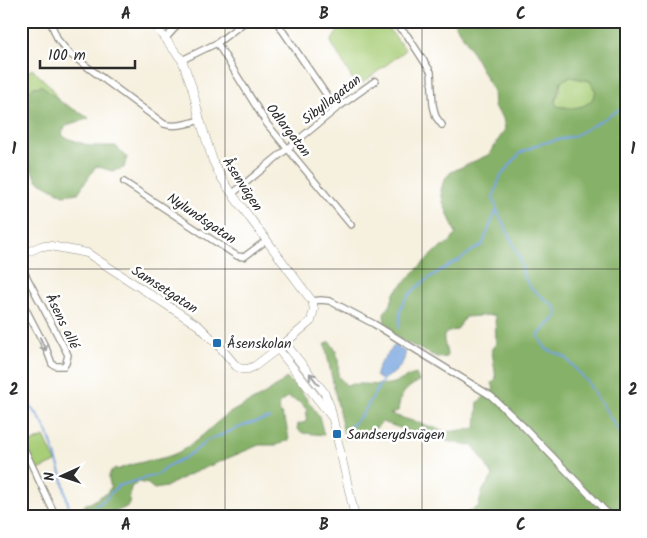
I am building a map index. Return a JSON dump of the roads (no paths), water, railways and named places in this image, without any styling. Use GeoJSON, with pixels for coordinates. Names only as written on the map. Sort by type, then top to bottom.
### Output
{"type":"FeatureCollection","features":[{"type":"Feature","properties":{"kind":"street"},"geometry":{"type":"LineString","coordinates":[[50,21],[58,40],[70,54],[164,124],[177,126],[200,120]]}},
{"type":"Feature","properties":{"kind":"street","name":"Åsenvägen"},"geometry":{"type":"LineString","coordinates":[[151,21],[182,60],[192,87],[213,162],[232,194],[312,301]]}},
{"type":"Feature","properties":{"kind":"street"},"geometry":{"type":"LineString","coordinates":[[166,38],[175,28],[176,21]]}},
{"type":"Feature","properties":{"kind":"street"},"geometry":{"type":"LineString","coordinates":[[182,60],[217,43],[246,21]]}},
{"type":"Feature","properties":{"kind":"street"},"geometry":{"type":"LineString","coordinates":[[276,21],[336,109]]}},
{"type":"Feature","properties":{"kind":"street"},"geometry":{"type":"LineString","coordinates":[[391,21],[407,35],[431,72],[432,106],[436,117],[442,125]]}},
{"type":"Feature","properties":{"kind":"street","name":"Odlargatan"},"geometry":{"type":"LineString","coordinates":[[217,43],[267,124],[351,225]]}},
{"type":"Feature","properties":{"kind":"street","name":"Sibyllagatan"},"geometry":{"type":"LineString","coordinates":[[232,194],[336,109],[375,81]]}},
{"type":"Feature","properties":{"kind":"street","name":"Nylundsgatan"},"geometry":{"type":"LineString","coordinates":[[124,182],[236,256],[244,256],[267,240]]}},
{"type":"Feature","properties":{"kind":"street","name":"Samsetgatan"},"geometry":{"type":"LineString","coordinates":[[21,255],[41,246],[51,246],[87,253],[199,326],[241,369],[255,366],[278,349]]}},
{"type":"Feature","properties":{"kind":"street","name":"Åsens allé"},"geometry":{"type":"LineString","coordinates":[[21,266],[68,355],[64,366],[52,364],[46,348],[21,300]]}},
{"type":"Feature","properties":{"kind":"street"},"geometry":{"type":"LineString","coordinates":[[333,420],[278,349],[311,321],[314,309],[312,301],[330,301],[374,324],[491,396],[530,433],[611,517]]}},
{"type":"Feature","properties":{"kind":"street"},"geometry":{"type":"LineString","coordinates":[[285,343],[324,392],[330,406],[356,517]]}},
{"type":"Feature","properties":{"kind":"street"},"geometry":{"type":"LineString","coordinates":[[21,442],[56,517]]}},
{"type":"Feature","properties":{"kind":"water"},"geometry":{"type":"Polygon","coordinates":[[[395,344],[405,352],[405,357],[397,370],[389,376],[380,379],[376,376],[378,367],[395,344]]]}},
{"type":"Feature","properties":{"kind":"waterway"},"geometry":{"type":"LineString","coordinates":[[399,328],[401,307],[406,298],[436,273],[482,245],[497,209],[493,198],[500,177],[520,153],[539,144],[574,136],[623,107],[626,101]]}},
{"type":"Feature","properties":{"kind":"waterway"},"geometry":{"type":"LineString","coordinates":[[497,210],[519,256],[524,277],[531,288],[556,308],[558,315],[538,336],[546,349],[565,357],[588,383],[626,442]]}},
{"type":"Feature","properties":{"kind":"waterway"},"geometry":{"type":"LineString","coordinates":[[348,429],[362,415],[384,378]]}},
{"type":"Feature","properties":{"kind":"waterway"},"geometry":{"type":"LineString","coordinates":[[21,397],[38,415],[48,433],[61,473],[71,517]]}},
{"type":"Feature","properties":{"kind":"waterway"},"geometry":{"type":"LineString","coordinates":[[76,517],[102,502],[118,486],[159,474],[166,467],[184,458],[206,441],[248,424],[270,418]]}},
{"type":"Feature","properties":{"kind":"place","name":"Åsenskolan"},"geometry":{"type":"Point","coordinates":[217,343]}},
{"type":"Feature","properties":{"kind":"place","name":"Sandserydsvägen"},"geometry":{"type":"Point","coordinates":[337,434]}}]}
